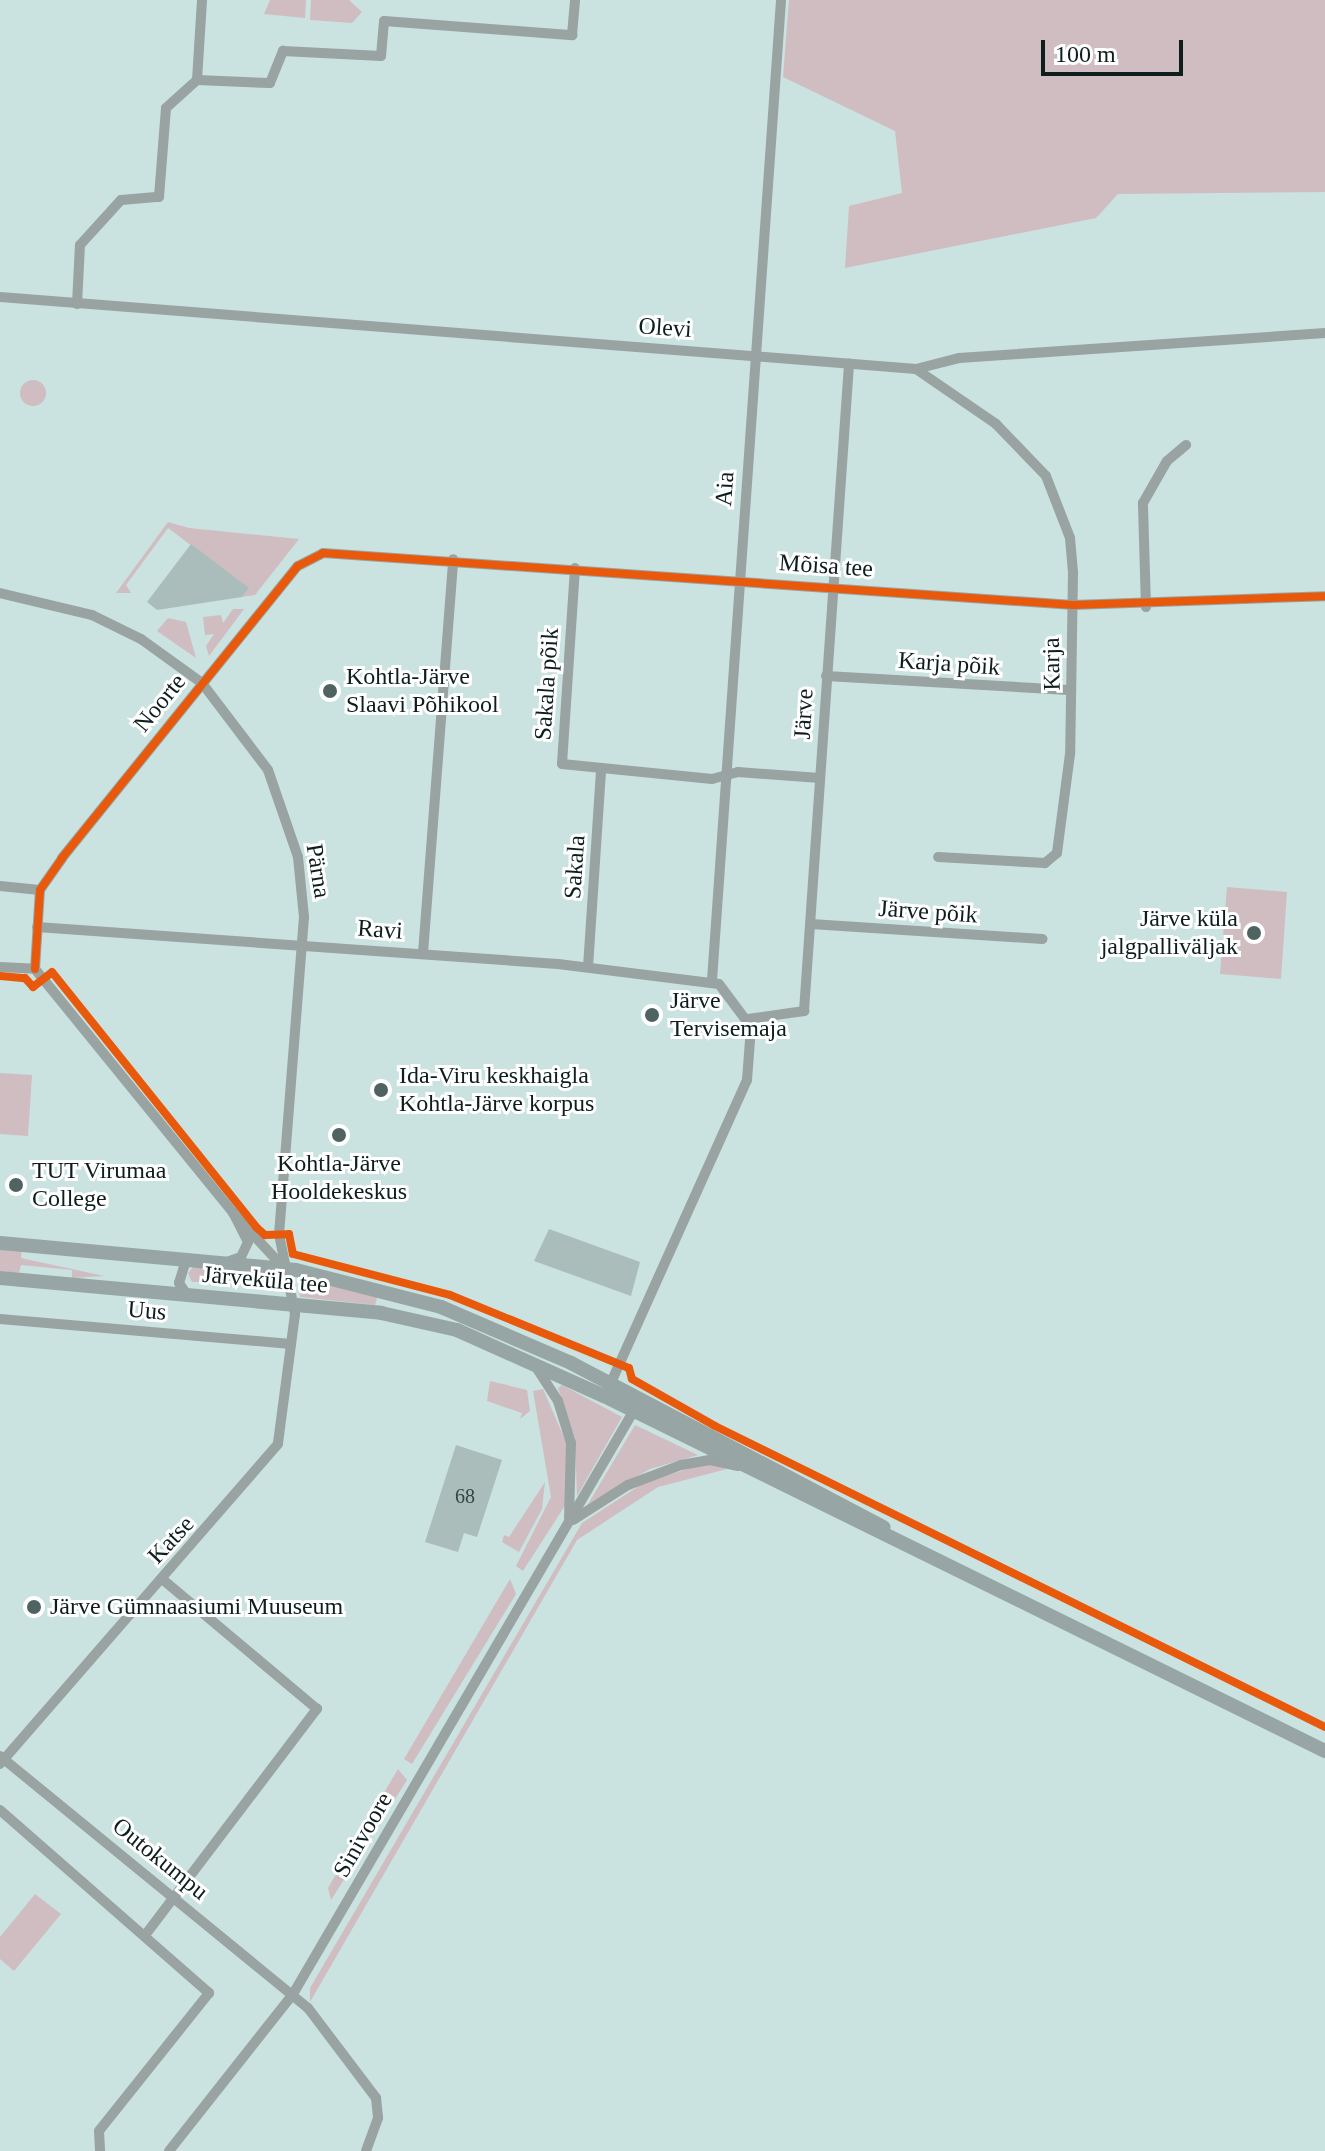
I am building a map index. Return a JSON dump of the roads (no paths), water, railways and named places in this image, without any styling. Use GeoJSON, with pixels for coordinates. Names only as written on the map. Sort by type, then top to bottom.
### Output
{"type":"FeatureCollection","features":[{"type":"Feature","properties":{"kind":"main road","name":"Järveküla tee"},"geometry":{"type":"LineString","coordinates":[[0,1243],[284,1268],[441,1307],[637,1406],[677,1418],[972,1577]]}},
{"type":"Feature","properties":{"kind":"main road","name":"Järveküla tee"},"geometry":{"type":"LineString","coordinates":[[0,1278],[187,1295],[436,1324],[535,1365],[607,1390]]}},
{"type":"Feature","properties":{"kind":"main road","name":"Järveküla tee"},"geometry":{"type":"LineString","coordinates":[[637,1406],[654,1421],[743,1467],[972,1577]]}},
{"type":"Feature","properties":{"kind":"main road"},"geometry":{"type":"LineString","coordinates":[[972,1577],[1325,1751]]}},
{"type":"Feature","properties":{"kind":"street"},"geometry":{"type":"LineString","coordinates":[[77,304],[80,245],[121,200],[159,197],[166,108],[197,80],[202,0]]}},
{"type":"Feature","properties":{"kind":"street"},"geometry":{"type":"LineString","coordinates":[[197,80],[270,83],[283,51],[381,56],[384,21],[572,35],[575,0]]}},
{"type":"Feature","properties":{"kind":"street","name":"Aia"},"geometry":{"type":"LineString","coordinates":[[715,982],[739,581],[781,0]]}},
{"type":"Feature","properties":{"kind":"street","name":"Olevi"},"geometry":{"type":"LineString","coordinates":[[0,297],[755,353],[916,369],[974,357],[1325,333]]}},
{"type":"Feature","properties":{"kind":"street","name":"Järve"},"geometry":{"type":"LineString","coordinates":[[748,1019],[804,1011],[849,364]]}},
{"type":"Feature","properties":{"kind":"street","name":"Karja"},"geometry":{"type":"LineString","coordinates":[[916,369],[996,424],[1046,476],[1070,538],[1073,605],[1070,754],[1053,859],[938,857]]}},
{"type":"Feature","properties":{"kind":"street"},"geometry":{"type":"LineString","coordinates":[[1146,607],[1143,503],[1167,461],[1186,445]]}},
{"type":"Feature","properties":{"kind":"street","name":"Mõisa tee"},"geometry":{"type":"LineString","coordinates":[[323,553],[453,559],[1073,605],[1146,607],[1325,596]]}},
{"type":"Feature","properties":{"kind":"street","name":"Noorte"},"geometry":{"type":"LineString","coordinates":[[40,890],[298,566],[323,553]]}},
{"type":"Feature","properties":{"kind":"street"},"geometry":{"type":"LineString","coordinates":[[423,953],[453,559]]}},
{"type":"Feature","properties":{"kind":"street","name":"Sakala põik"},"geometry":{"type":"LineString","coordinates":[[575,568],[562,764],[601,770]]}},
{"type":"Feature","properties":{"kind":"street","name":"Pärna"},"geometry":{"type":"LineString","coordinates":[[0,593],[92,615],[141,639],[202,683],[268,770],[300,866],[303,945],[279,1234],[294,1309]]}},
{"type":"Feature","properties":{"kind":"street","name":"Karja põik"},"geometry":{"type":"LineString","coordinates":[[826,676],[1069,690]]}},
{"type":"Feature","properties":{"kind":"street"},"geometry":{"type":"LineString","coordinates":[[601,770],[820,778]]}},
{"type":"Feature","properties":{"kind":"street","name":"Sakala"},"geometry":{"type":"LineString","coordinates":[[588,967],[601,770]]}},
{"type":"Feature","properties":{"kind":"street"},"geometry":{"type":"LineString","coordinates":[[0,886],[40,890],[35,969],[233,1213],[284,1268]]}},
{"type":"Feature","properties":{"kind":"street","name":"Järve põik"},"geometry":{"type":"LineString","coordinates":[[811,924],[1043,939]]}},
{"type":"Feature","properties":{"kind":"street","name":"Ravi"},"geometry":{"type":"LineString","coordinates":[[37,927],[423,953],[715,982]]}},
{"type":"Feature","properties":{"kind":"street"},"geometry":{"type":"LineString","coordinates":[[0,967],[35,969]]}},
{"type":"Feature","properties":{"kind":"street"},"geometry":{"type":"LineString","coordinates":[[607,1390],[744,1089],[748,1019],[715,982]]}},
{"type":"Feature","properties":{"kind":"street"},"geometry":{"type":"LineString","coordinates":[[213,1263],[236,1260],[247,1247],[233,1213]]}},
{"type":"Feature","properties":{"kind":"street","name":"Järveküla tee"},"geometry":{"type":"LineString","coordinates":[[186,1260],[179,1275],[187,1295]]}},
{"type":"Feature","properties":{"kind":"street","name":"Katse"},"geometry":{"type":"LineString","coordinates":[[1,1760],[278,1444],[294,1309]]}},
{"type":"Feature","properties":{"kind":"street","name":"Uus"},"geometry":{"type":"LineString","coordinates":[[0,1319],[291,1344]]}},
{"type":"Feature","properties":{"kind":"street","name":"Sinivoore"},"geometry":{"type":"LineString","coordinates":[[535,1365],[558,1401],[571,1443],[568,1524]]}},
{"type":"Feature","properties":{"kind":"street","name":"Sinivoore"},"geometry":{"type":"LineString","coordinates":[[169,2151],[293,1994],[637,1406]]}},
{"type":"Feature","properties":{"kind":"street","name":"Sinivoore"},"geometry":{"type":"LineString","coordinates":[[568,1524],[628,1485],[681,1465],[710,1460],[743,1467]]}},
{"type":"Feature","properties":{"kind":"street"},"geometry":{"type":"LineString","coordinates":[[146,1934],[317,1709],[162,1579]]}},
{"type":"Feature","properties":{"kind":"street","name":"Outokumpu"},"geometry":{"type":"LineString","coordinates":[[1,1760],[174,1895],[293,1994],[376,2098],[378,2118],[366,2151]]}},
{"type":"Feature","properties":{"kind":"street"},"geometry":{"type":"LineString","coordinates":[[0,1810],[146,1934],[209,1993],[99,2131],[100,2151]]}},
{"type":"Feature","properties":{"kind":"place","name":"Kohtla-Järve Slaavi Põhikool"},"geometry":{"type":"Point","coordinates":[330,691]}},
{"type":"Feature","properties":{"kind":"place","name":"Järve küla jalgpalliväljak"},"geometry":{"type":"Point","coordinates":[1254,933]}},
{"type":"Feature","properties":{"kind":"place","name":"Järve Tervisemaja"},"geometry":{"type":"Point","coordinates":[652,1015]}},
{"type":"Feature","properties":{"kind":"place","name":"Ida-Viru keskhaigla Kohtla-Järve korpus"},"geometry":{"type":"Point","coordinates":[381,1090]}},
{"type":"Feature","properties":{"kind":"place","name":"Kohtla-Järve Hooldekeskus"},"geometry":{"type":"Point","coordinates":[339,1135]}},
{"type":"Feature","properties":{"kind":"place","name":"TUT Virumaa College"},"geometry":{"type":"Point","coordinates":[16,1185]}},
{"type":"Feature","properties":{"kind":"place","name":"Järve Gümnaasiumi Muuseum"},"geometry":{"type":"Point","coordinates":[34,1607]}}]}
